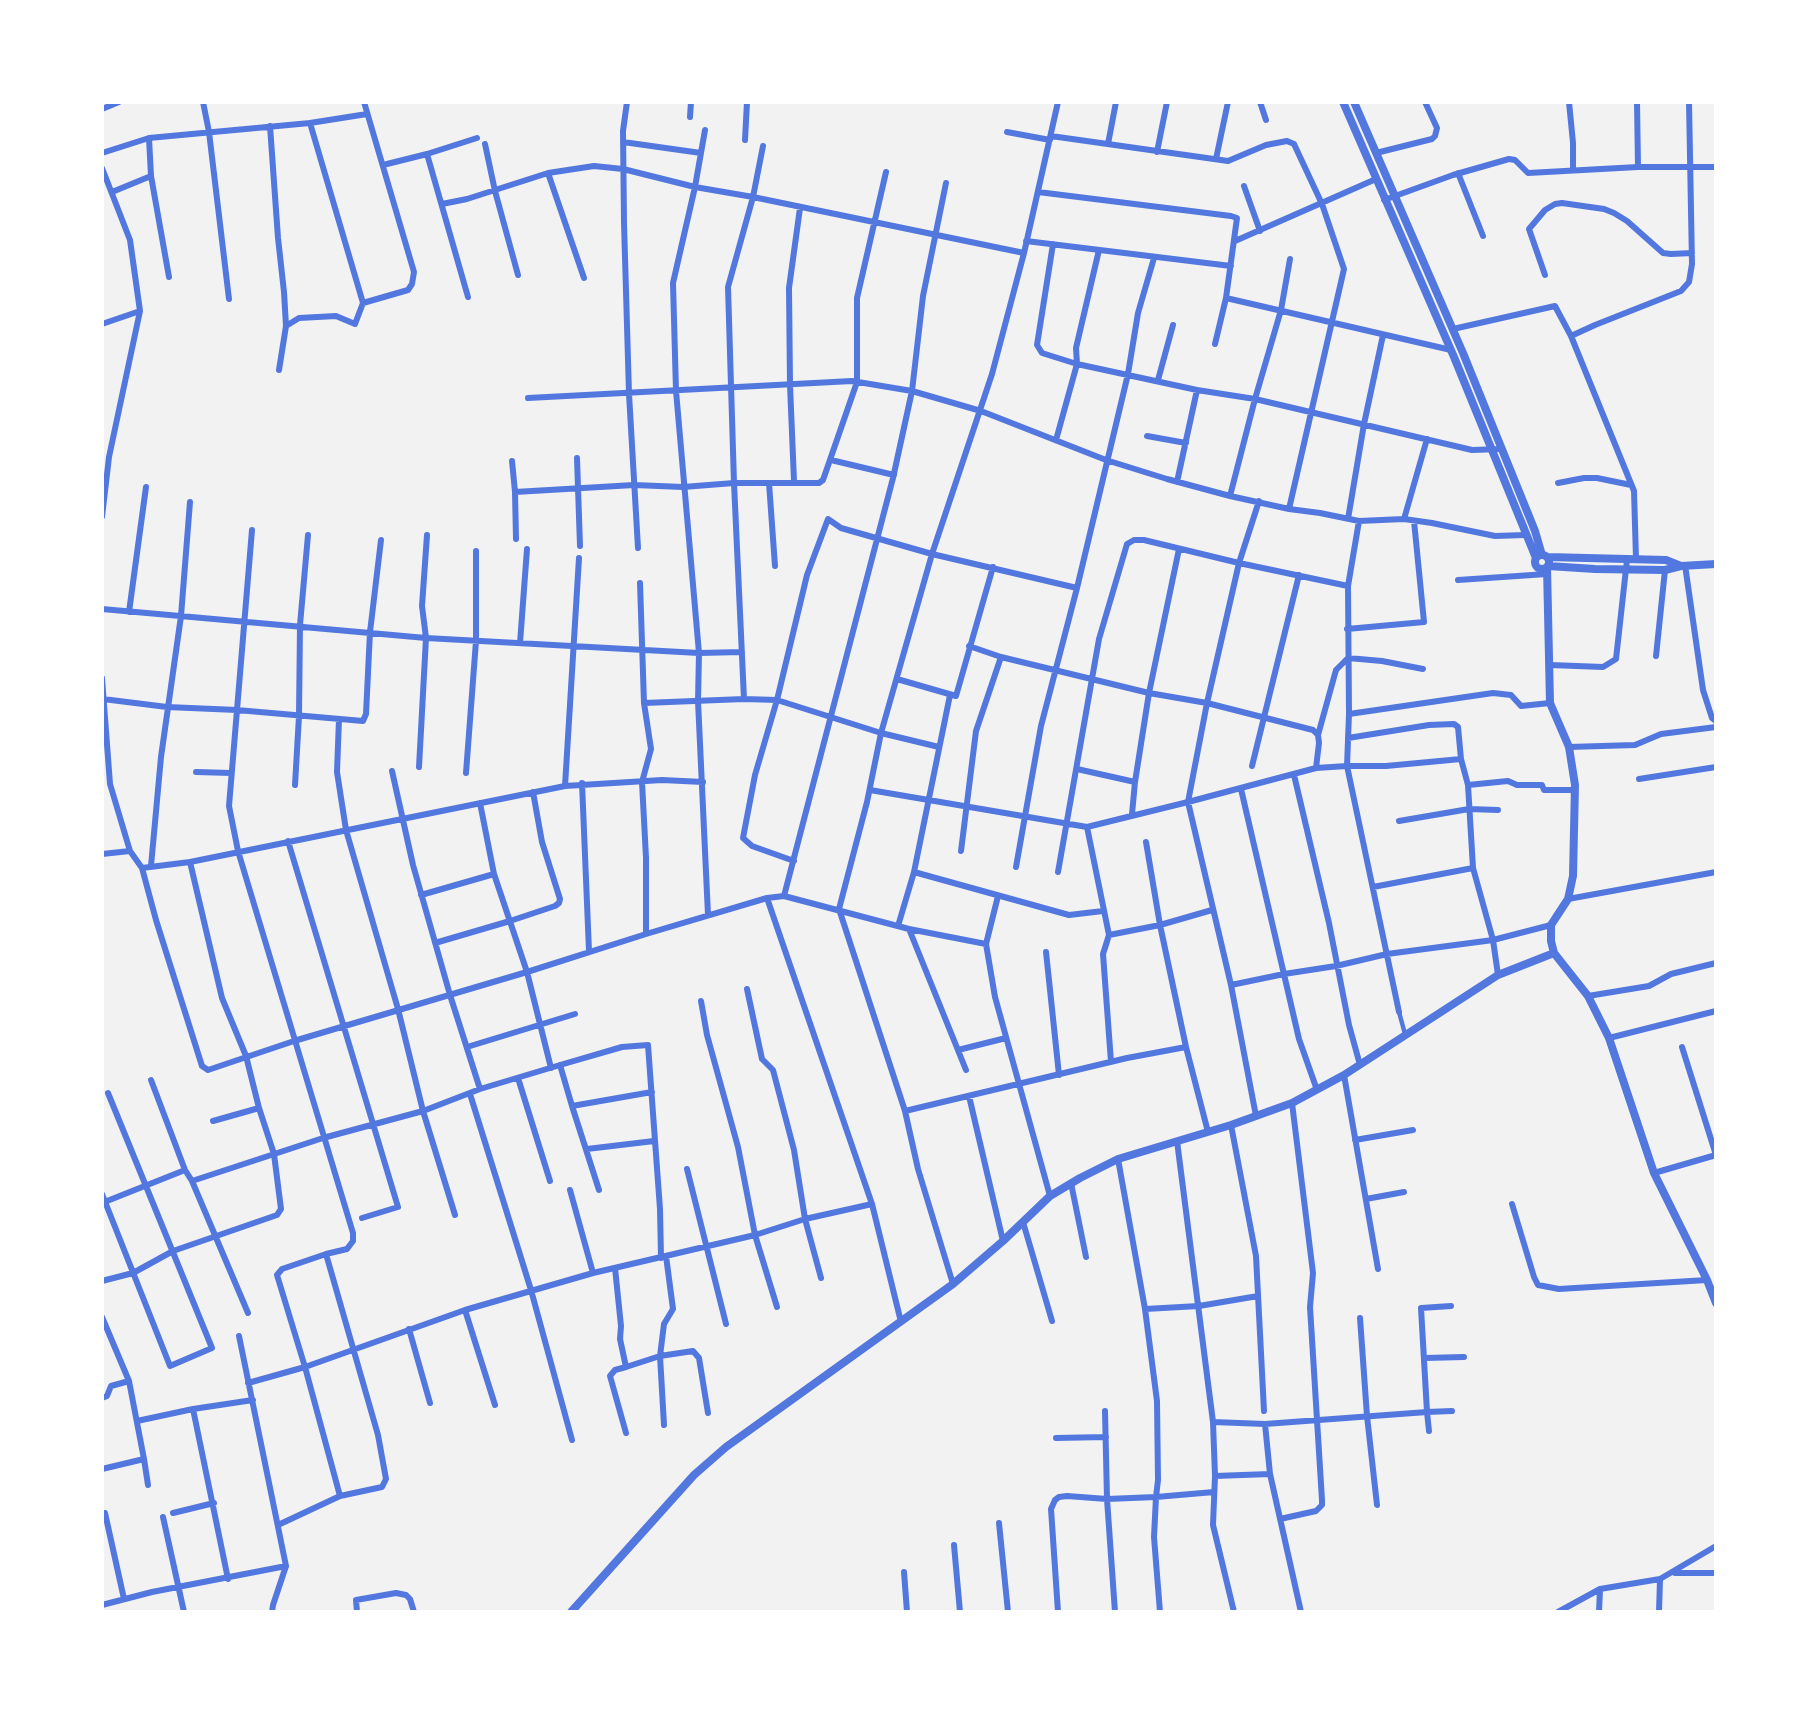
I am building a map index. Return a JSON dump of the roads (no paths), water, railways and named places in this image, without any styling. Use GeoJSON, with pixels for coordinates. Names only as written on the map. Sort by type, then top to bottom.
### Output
{"type":"FeatureCollection","features":[{"type":"Feature","properties":{"kind":"street"},"geometry":{"type":"LineString","coordinates":[[102,109],[119,102]]}},
{"type":"Feature","properties":{"kind":"street"},"geometry":{"type":"LineString","coordinates":[[203,102],[209,132],[229,299]]}},
{"type":"Feature","properties":{"kind":"street"},"geometry":{"type":"LineString","coordinates":[[363,303],[408,290],[414,278],[364,102]]}},
{"type":"Feature","properties":{"kind":"street"},"geometry":{"type":"LineString","coordinates":[[627,102],[623,170],[629,394],[638,548]]}},
{"type":"Feature","properties":{"kind":"street"},"geometry":{"type":"LineString","coordinates":[[690,117],[692,102]]}},
{"type":"Feature","properties":{"kind":"street"},"geometry":{"type":"LineString","coordinates":[[745,140],[747,102]]}},
{"type":"Feature","properties":{"kind":"street"},"geometry":{"type":"LineString","coordinates":[[952,1284],[918,1169],[905,1111],[839,909],[870,790],[881,733],[932,554],[981,411],[1024,253],[1058,102]]}},
{"type":"Feature","properties":{"kind":"street"},"geometry":{"type":"LineString","coordinates":[[1108,144],[1116,102]]}},
{"type":"Feature","properties":{"kind":"street"},"geometry":{"type":"LineString","coordinates":[[1157,152],[1167,102]]}},
{"type":"Feature","properties":{"kind":"street"},"geometry":{"type":"LineString","coordinates":[[1216,159],[1228,102]]}},
{"type":"Feature","properties":{"kind":"street"},"geometry":{"type":"LineString","coordinates":[[1260,102],[1266,120]]}},
{"type":"Feature","properties":{"kind":"street"},"geometry":{"type":"LineString","coordinates":[[1343,102],[1451,350],[1525,535],[1542,557],[1549,561],[1547,569],[1550,703],[1569,747],[1575,790],[1573,876],[1568,899],[1551,926],[1551,941],[1554,953],[1588,996],[1609,1038],[1654,1173],[1716,1303]]}},
{"type":"Feature","properties":{"kind":"street"},"geometry":{"type":"LineString","coordinates":[[1354,102],[1453,329],[1535,531],[1542,557],[1537,566],[1547,569]]}},
{"type":"Feature","properties":{"kind":"street"},"geometry":{"type":"LineString","coordinates":[[1376,153],[1436,136],[1437,128],[1425,102]]}},
{"type":"Feature","properties":{"kind":"street"},"geometry":{"type":"LineString","coordinates":[[1569,102],[1573,170]]}},
{"type":"Feature","properties":{"kind":"street"},"geometry":{"type":"LineString","coordinates":[[1637,102],[1638,167]]}},
{"type":"Feature","properties":{"kind":"street"},"geometry":{"type":"LineString","coordinates":[[1571,336],[1681,291],[1689,282],[1692,274],[1692,253],[1689,102]]}},
{"type":"Feature","properties":{"kind":"street"},"geometry":{"type":"LineString","coordinates":[[102,153],[149,138],[310,123],[367,114]]}},
{"type":"Feature","properties":{"kind":"street"},"geometry":{"type":"LineString","coordinates":[[286,326],[299,318],[336,316],[355,324],[363,303],[310,123]]}},
{"type":"Feature","properties":{"kind":"street"},"geometry":{"type":"LineString","coordinates":[[270,126],[286,326],[279,370]]}},
{"type":"Feature","properties":{"kind":"street"},"geometry":{"type":"LineString","coordinates":[[705,130],[674,283],[676,391],[699,653],[698,701],[708,915]]}},
{"type":"Feature","properties":{"kind":"street"},"geometry":{"type":"LineString","coordinates":[[1007,132],[1228,161],[1266,145],[1287,141],[1294,144],[1322,204],[1344,269],[1289,509]]}},
{"type":"Feature","properties":{"kind":"street"},"geometry":{"type":"LineString","coordinates":[[149,138],[151,176],[169,277]]}},
{"type":"Feature","properties":{"kind":"street"},"geometry":{"type":"LineString","coordinates":[[383,165],[477,138]]}},
{"type":"Feature","properties":{"kind":"street"},"geometry":{"type":"LineString","coordinates":[[623,141],[701,153]]}},
{"type":"Feature","properties":{"kind":"street"},"geometry":{"type":"LineString","coordinates":[[485,144],[518,275]]}},
{"type":"Feature","properties":{"kind":"street"},"geometry":{"type":"LineString","coordinates":[[744,699],[728,287],[753,197],[763,146]]}},
{"type":"Feature","properties":{"kind":"street"},"geometry":{"type":"LineString","coordinates":[[427,154],[468,297]]}},
{"type":"Feature","properties":{"kind":"street"},"geometry":{"type":"LineString","coordinates":[[1384,200],[1458,173],[1509,159],[1519,163],[1528,173],[1638,167],[1716,167]]}},
{"type":"Feature","properties":{"kind":"street"},"geometry":{"type":"LineString","coordinates":[[441,204],[495,191],[548,173],[594,166],[623,170],[695,187],[1024,253]]}},
{"type":"Feature","properties":{"kind":"street"},"geometry":{"type":"LineString","coordinates":[[102,168],[130,240],[140,311],[106,457],[102,517]]}},
{"type":"Feature","properties":{"kind":"street"},"geometry":{"type":"LineString","coordinates":[[515,492],[634,484],[683,487],[734,483],[819,483],[826,477],[857,382],[857,298],[886,172]]}},
{"type":"Feature","properties":{"kind":"street"},"geometry":{"type":"LineString","coordinates":[[548,173],[584,278]]}},
{"type":"Feature","properties":{"kind":"street"},"geometry":{"type":"LineString","coordinates":[[1458,173],[1484,236]]}},
{"type":"Feature","properties":{"kind":"street"},"geometry":{"type":"LineString","coordinates":[[112,192],[151,176]]}},
{"type":"Feature","properties":{"kind":"street"},"geometry":{"type":"LineString","coordinates":[[1235,241],[1376,179]]}},
{"type":"Feature","properties":{"kind":"street"},"geometry":{"type":"LineString","coordinates":[[784,896],[894,475],[912,391],[923,296],[946,183]]}},
{"type":"Feature","properties":{"kind":"street"},"geometry":{"type":"LineString","coordinates":[[1244,186],[1260,231]]}},
{"type":"Feature","properties":{"kind":"street"},"geometry":{"type":"LineString","coordinates":[[1038,192],[1237,218],[1226,298],[1215,344]]}},
{"type":"Feature","properties":{"kind":"street"},"geometry":{"type":"LineString","coordinates":[[1545,276],[1529,230],[1540,214],[1554,204],[1604,209],[1627,221],[1663,253],[1692,253]]}},
{"type":"Feature","properties":{"kind":"street"},"geometry":{"type":"LineString","coordinates":[[794,482],[789,288],[800,208]]}},
{"type":"Feature","properties":{"kind":"street"},"geometry":{"type":"LineString","coordinates":[[1026,241],[1231,266]]}},
{"type":"Feature","properties":{"kind":"street"},"geometry":{"type":"LineString","coordinates":[[1053,244],[1037,345],[1042,353],[1077,363],[1197,390],[1255,399],[1472,450],[1502,449]]}},
{"type":"Feature","properties":{"kind":"street"},"geometry":{"type":"LineString","coordinates":[[1056,440],[1077,363],[1076,348],[1099,250]]}},
{"type":"Feature","properties":{"kind":"street"},"geometry":{"type":"LineString","coordinates":[[1016,867],[1041,726],[1077,588],[1128,374],[1138,313],[1154,258]]}},
{"type":"Feature","properties":{"kind":"street"},"geometry":{"type":"LineString","coordinates":[[1230,496],[1281,310],[1290,259]]}},
{"type":"Feature","properties":{"kind":"street"},"geometry":{"type":"LineString","coordinates":[[1226,298],[1451,350]]}},
{"type":"Feature","properties":{"kind":"street"},"geometry":{"type":"LineString","coordinates":[[1453,329],[1555,306],[1571,336],[1631,485],[1636,518],[1636,559]]}},
{"type":"Feature","properties":{"kind":"street"},"geometry":{"type":"LineString","coordinates":[[102,324],[140,311]]}},
{"type":"Feature","properties":{"kind":"street"},"geometry":{"type":"LineString","coordinates":[[1158,380],[1173,325]]}},
{"type":"Feature","properties":{"kind":"street"},"geometry":{"type":"LineString","coordinates":[[1348,519],[1364,424],[1383,335]]}},
{"type":"Feature","properties":{"kind":"street"},"geometry":{"type":"LineString","coordinates":[[528,398],[857,382],[912,391],[981,411],[1106,460],[1230,496],[1359,521],[1404,519],[1495,536],[1525,535]]}},
{"type":"Feature","properties":{"kind":"street"},"geometry":{"type":"LineString","coordinates":[[1177,482],[1197,390]]}},
{"type":"Feature","properties":{"kind":"street"},"geometry":{"type":"LineString","coordinates":[[1147,436],[1186,443]]}},
{"type":"Feature","properties":{"kind":"street"},"geometry":{"type":"LineString","coordinates":[[1404,519],[1427,439]]}},
{"type":"Feature","properties":{"kind":"street"},"geometry":{"type":"LineString","coordinates":[[577,458],[580,546]]}},
{"type":"Feature","properties":{"kind":"street"},"geometry":{"type":"LineString","coordinates":[[831,460],[894,475]]}},
{"type":"Feature","properties":{"kind":"street"},"geometry":{"type":"LineString","coordinates":[[512,461],[516,539]]}},
{"type":"Feature","properties":{"kind":"street"},"geometry":{"type":"LineString","coordinates":[[1558,483],[1597,478],[1631,485]]}},
{"type":"Feature","properties":{"kind":"street"},"geometry":{"type":"LineString","coordinates":[[769,483],[775,566]]}},
{"type":"Feature","properties":{"kind":"street"},"geometry":{"type":"LineString","coordinates":[[129,612],[146,487]]}},
{"type":"Feature","properties":{"kind":"street"},"geometry":{"type":"LineString","coordinates":[[1256,1116],[1231,985],[1188,802],[1207,703],[1239,563],[1259,501]]}},
{"type":"Feature","properties":{"kind":"street"},"geometry":{"type":"LineString","coordinates":[[151,866],[167,707],[181,616],[190,502]]}},
{"type":"Feature","properties":{"kind":"street"},"geometry":{"type":"LineString","coordinates":[[794,861],[752,846],[743,838],[755,775],[777,700],[807,575],[828,519],[841,528],[932,554],[1077,588]]}},
{"type":"Feature","properties":{"kind":"street"},"geometry":{"type":"LineString","coordinates":[[1359,521],[1348,586],[1347,766],[1405,1034]]}},
{"type":"Feature","properties":{"kind":"street"},"geometry":{"type":"LineString","coordinates":[[1347,629],[1424,622],[1414,521]]}},
{"type":"Feature","properties":{"kind":"street"},"geometry":{"type":"LineString","coordinates":[[252,530],[229,806],[238,851],[352,1233],[353,1241],[347,1248],[282,1269],[277,1275],[340,1496]]}},
{"type":"Feature","properties":{"kind":"street"},"geometry":{"type":"LineString","coordinates":[[295,785],[299,716],[300,625],[308,535]]}},
{"type":"Feature","properties":{"kind":"street"},"geometry":{"type":"LineString","coordinates":[[419,767],[426,638],[422,606],[427,535]]}},
{"type":"Feature","properties":{"kind":"street"},"geometry":{"type":"LineString","coordinates":[[103,699],[167,707],[237,710],[363,721],[366,714],[370,632],[381,540]]}},
{"type":"Feature","properties":{"kind":"street"},"geometry":{"type":"LineString","coordinates":[[1058,872],[1099,639],[1127,544],[1134,540],[1144,540],[1348,586]]}},
{"type":"Feature","properties":{"kind":"street"},"geometry":{"type":"LineString","coordinates":[[520,643],[527,549]]}},
{"type":"Feature","properties":{"kind":"street"},"geometry":{"type":"LineString","coordinates":[[1132,814],[1149,693],[1179,549]]}},
{"type":"Feature","properties":{"kind":"street"},"geometry":{"type":"LineString","coordinates":[[466,773],[476,641],[476,551]]}},
{"type":"Feature","properties":{"kind":"street"},"geometry":{"type":"LineString","coordinates":[[1542,557],[1665,560],[1683,566]]}},
{"type":"Feature","properties":{"kind":"street"},"geometry":{"type":"LineString","coordinates":[[565,786],[579,558]]}},
{"type":"Feature","properties":{"kind":"street"},"geometry":{"type":"LineString","coordinates":[[1550,665],[1603,667],[1616,659],[1627,560]]}},
{"type":"Feature","properties":{"kind":"street"},"geometry":{"type":"LineString","coordinates":[[1458,580],[1547,569],[1665,570],[1683,566],[1716,564]]}},
{"type":"Feature","properties":{"kind":"street"},"geometry":{"type":"LineString","coordinates":[[1683,566],[1703,690],[1712,718],[1716,721]]}},
{"type":"Feature","properties":{"kind":"street"},"geometry":{"type":"LineString","coordinates":[[897,679],[956,696],[993,567]]}},
{"type":"Feature","properties":{"kind":"street"},"geometry":{"type":"LineString","coordinates":[[1656,656],[1665,570]]}},
{"type":"Feature","properties":{"kind":"street"},"geometry":{"type":"LineString","coordinates":[[1252,766],[1299,575]]}},
{"type":"Feature","properties":{"kind":"street"},"geometry":{"type":"LineString","coordinates":[[640,583],[644,703],[651,750],[642,782],[646,858],[646,934]]}},
{"type":"Feature","properties":{"kind":"street"},"geometry":{"type":"LineString","coordinates":[[102,609],[426,638],[699,653],[742,652]]}},
{"type":"Feature","properties":{"kind":"street"},"geometry":{"type":"LineString","coordinates":[[969,646],[1001,657],[1149,693],[1207,703],[1264,717],[1313,730],[1318,735]]}},
{"type":"Feature","properties":{"kind":"street"},"geometry":{"type":"LineString","coordinates":[[961,851],[976,731],[1001,657]]}},
{"type":"Feature","properties":{"kind":"street"},"geometry":{"type":"LineString","coordinates":[[1348,658],[1423,669]]}},
{"type":"Feature","properties":{"kind":"street"},"geometry":{"type":"LineString","coordinates":[[1316,768],[1318,735],[1336,670],[1348,658]]}},
{"type":"Feature","properties":{"kind":"street"},"geometry":{"type":"LineString","coordinates":[[102,678],[110,784],[130,851],[142,868],[202,1066],[208,1070],[294,1041],[767,898],[784,896],[909,929],[986,944]]}},
{"type":"Feature","properties":{"kind":"street"},"geometry":{"type":"LineString","coordinates":[[1349,714],[1493,693],[1511,695],[1521,706],[1550,703]]}},
{"type":"Feature","properties":{"kind":"street"},"geometry":{"type":"LineString","coordinates":[[898,926],[914,872],[950,695]]}},
{"type":"Feature","properties":{"kind":"street"},"geometry":{"type":"LineString","coordinates":[[644,703],[777,700],[881,733],[939,747]]}},
{"type":"Feature","properties":{"kind":"street"},"geometry":{"type":"LineString","coordinates":[[339,719],[337,772],[346,830],[398,1009],[423,1111],[455,1215]]}},
{"type":"Feature","properties":{"kind":"street"},"geometry":{"type":"LineString","coordinates":[[1348,738],[1430,725],[1454,724],[1458,727],[1461,759],[1468,785],[1473,868],[1493,940],[1498,975]]}},
{"type":"Feature","properties":{"kind":"street"},"geometry":{"type":"LineString","coordinates":[[1569,747],[1635,745],[1661,734],[1716,727]]}},
{"type":"Feature","properties":{"kind":"street"},"geometry":{"type":"LineString","coordinates":[[870,790],[1087,827],[1316,768],[1386,766],[1461,759]]}},
{"type":"Feature","properties":{"kind":"street"},"geometry":{"type":"LineString","coordinates":[[1640,779],[1716,767]]}},
{"type":"Feature","properties":{"kind":"street"},"geometry":{"type":"LineString","coordinates":[[1077,769],[1135,782]]}},
{"type":"Feature","properties":{"kind":"street"},"geometry":{"type":"LineString","coordinates":[[392,771],[401,818],[421,895],[480,1089]]}},
{"type":"Feature","properties":{"kind":"street"},"geometry":{"type":"LineString","coordinates":[[196,772],[231,773]]}},
{"type":"Feature","properties":{"kind":"street"},"geometry":{"type":"LineString","coordinates":[[1294,775],[1360,1065]]}},
{"type":"Feature","properties":{"kind":"street"},"geometry":{"type":"LineString","coordinates":[[1468,785],[1508,781],[1517,785],[1542,785],[1544,790],[1575,790]]}},
{"type":"Feature","properties":{"kind":"street"},"geometry":{"type":"LineString","coordinates":[[142,868],[190,862],[582,783],[703,782]]}},
{"type":"Feature","properties":{"kind":"street"},"geometry":{"type":"LineString","coordinates":[[582,783],[589,951]]}},
{"type":"Feature","properties":{"kind":"street"},"geometry":{"type":"LineString","coordinates":[[1241,789],[1299,1039],[1317,1090]]}},
{"type":"Feature","properties":{"kind":"street"},"geometry":{"type":"LineString","coordinates":[[435,943],[555,906],[560,899],[542,842],[533,792]]}},
{"type":"Feature","properties":{"kind":"street"},"geometry":{"type":"LineString","coordinates":[[480,803],[494,874],[527,972],[551,1068]]}},
{"type":"Feature","properties":{"kind":"street"},"geometry":{"type":"LineString","coordinates":[[1399,821],[1469,809],[1497,810]]}},
{"type":"Feature","properties":{"kind":"street"},"geometry":{"type":"LineString","coordinates":[[1087,827],[1109,935],[1103,954],[1111,1062]]}},
{"type":"Feature","properties":{"kind":"street"},"geometry":{"type":"LineString","coordinates":[[288,841],[398,1207],[362,1218]]}},
{"type":"Feature","properties":{"kind":"street"},"geometry":{"type":"LineString","coordinates":[[1146,842],[1185,1047],[1208,1132]]}},
{"type":"Feature","properties":{"kind":"street"},"geometry":{"type":"LineString","coordinates":[[102,854],[130,851]]}},
{"type":"Feature","properties":{"kind":"street"},"geometry":{"type":"LineString","coordinates":[[102,1281],[133,1273],[173,1251],[277,1215],[281,1209],[274,1154],[246,1056],[222,998],[190,862]]}},
{"type":"Feature","properties":{"kind":"street"},"geometry":{"type":"LineString","coordinates":[[1373,887],[1473,868]]}},
{"type":"Feature","properties":{"kind":"street"},"geometry":{"type":"LineString","coordinates":[[914,872],[1069,915],[1103,911]]}},
{"type":"Feature","properties":{"kind":"street"},"geometry":{"type":"LineString","coordinates":[[1568,899],[1716,872]]}},
{"type":"Feature","properties":{"kind":"street"},"geometry":{"type":"LineString","coordinates":[[421,895],[494,874]]}},
{"type":"Feature","properties":{"kind":"street"},"geometry":{"type":"LineString","coordinates":[[998,896],[986,944],[995,997],[1050,1196]]}},
{"type":"Feature","properties":{"kind":"street"},"geometry":{"type":"LineString","coordinates":[[767,898],[872,1204],[901,1322]]}},
{"type":"Feature","properties":{"kind":"street"},"geometry":{"type":"LineString","coordinates":[[1109,935],[1160,925],[1212,910]]}},
{"type":"Feature","properties":{"kind":"street"},"geometry":{"type":"LineString","coordinates":[[1231,985],[1336,966],[1387,954],[1493,940],[1551,926]]}},
{"type":"Feature","properties":{"kind":"street"},"geometry":{"type":"LineString","coordinates":[[909,929],[966,1070]]}},
{"type":"Feature","properties":{"kind":"street"},"geometry":{"type":"LineString","coordinates":[[1046,952],[1059,1075]]}},
{"type":"Feature","properties":{"kind":"street"},"geometry":{"type":"LineString","coordinates":[[571,1612],[694,1475],[726,1447],[952,1284],[1004,1240],[1050,1196],[1118,1159],[1231,1125],[1292,1103],[1344,1075],[1498,975],[1554,953]]}},
{"type":"Feature","properties":{"kind":"street"},"geometry":{"type":"LineString","coordinates":[[1588,996],[1649,986],[1671,974],[1716,963]]}},
{"type":"Feature","properties":{"kind":"street"},"geometry":{"type":"LineString","coordinates":[[747,989],[762,1059],[773,1070],[794,1150],[806,1220],[821,1278]]}},
{"type":"Feature","properties":{"kind":"street"},"geometry":{"type":"LineString","coordinates":[[700,1001],[738,1147],[755,1235],[777,1307]]}},
{"type":"Feature","properties":{"kind":"street"},"geometry":{"type":"LineString","coordinates":[[1609,1038],[1716,1011]]}},
{"type":"Feature","properties":{"kind":"street"},"geometry":{"type":"LineString","coordinates":[[467,1047],[575,1014]]}},
{"type":"Feature","properties":{"kind":"street"},"geometry":{"type":"LineString","coordinates":[[958,1050],[1005,1038]]}},
{"type":"Feature","properties":{"kind":"street"},"geometry":{"type":"LineString","coordinates":[[192,1181],[323,1138],[423,1111],[480,1089],[560,1065],[622,1047],[648,1045],[663,1257],[673,1310],[664,1324],[660,1356],[664,1425]]}},
{"type":"Feature","properties":{"kind":"street"},"geometry":{"type":"LineString","coordinates":[[905,1111],[1111,1062],[1185,1047]]}},
{"type":"Feature","properties":{"kind":"street"},"geometry":{"type":"LineString","coordinates":[[1654,1173],[1716,1155],[1682,1047]]}},
{"type":"Feature","properties":{"kind":"street"},"geometry":{"type":"LineString","coordinates":[[560,1065],[599,1190]]}},
{"type":"Feature","properties":{"kind":"street"},"geometry":{"type":"LineString","coordinates":[[1344,1075],[1378,1269]]}},
{"type":"Feature","properties":{"kind":"street"},"geometry":{"type":"LineString","coordinates":[[518,1078],[550,1181]]}},
{"type":"Feature","properties":{"kind":"street"},"geometry":{"type":"LineString","coordinates":[[151,1080],[185,1170],[217,1237],[248,1313]]}},
{"type":"Feature","properties":{"kind":"street"},"geometry":{"type":"LineString","coordinates":[[572,1106],[652,1092]]}},
{"type":"Feature","properties":{"kind":"street"},"geometry":{"type":"LineString","coordinates":[[102,1194],[170,1366],[212,1348],[108,1093]]}},
{"type":"Feature","properties":{"kind":"street"},"geometry":{"type":"LineString","coordinates":[[470,1094],[531,1290],[572,1440]]}},
{"type":"Feature","properties":{"kind":"street"},"geometry":{"type":"LineString","coordinates":[[969,1096],[1004,1240]]}},
{"type":"Feature","properties":{"kind":"street"},"geometry":{"type":"LineString","coordinates":[[1280,1519],[1316,1511],[1322,1505],[1310,1307],[1313,1273],[1292,1103]]}},
{"type":"Feature","properties":{"kind":"street"},"geometry":{"type":"LineString","coordinates":[[213,1121],[259,1108]]}},
{"type":"Feature","properties":{"kind":"street"},"geometry":{"type":"LineString","coordinates":[[1231,1125],[1256,1256],[1264,1411]]}},
{"type":"Feature","properties":{"kind":"street"},"geometry":{"type":"LineString","coordinates":[[1356,1140],[1413,1130]]}},
{"type":"Feature","properties":{"kind":"street"},"geometry":{"type":"LineString","coordinates":[[587,1149],[654,1141]]}},
{"type":"Feature","properties":{"kind":"street"},"geometry":{"type":"LineString","coordinates":[[1177,1141],[1213,1422],[1215,1476],[1213,1525],[1234,1612]]}},
{"type":"Feature","properties":{"kind":"street"},"geometry":{"type":"LineString","coordinates":[[1118,1159],[1145,1309],[1157,1401],[1158,1480],[1154,1537],[1160,1612]]}},
{"type":"Feature","properties":{"kind":"street"},"geometry":{"type":"LineString","coordinates":[[687,1169],[726,1324]]}},
{"type":"Feature","properties":{"kind":"street"},"geometry":{"type":"LineString","coordinates":[[104,1203],[185,1170]]}},
{"type":"Feature","properties":{"kind":"street"},"geometry":{"type":"LineString","coordinates":[[1071,1183],[1086,1257]]}},
{"type":"Feature","properties":{"kind":"street"},"geometry":{"type":"LineString","coordinates":[[570,1190],[593,1273]]}},
{"type":"Feature","properties":{"kind":"street"},"geometry":{"type":"LineString","coordinates":[[1366,1199],[1404,1192]]}},
{"type":"Feature","properties":{"kind":"street"},"geometry":{"type":"LineString","coordinates":[[248,1383],[305,1367],[409,1329],[531,1290],[872,1204]]}},
{"type":"Feature","properties":{"kind":"street"},"geometry":{"type":"LineString","coordinates":[[1512,1204],[1538,1285],[1559,1289],[1707,1280]]}},
{"type":"Feature","properties":{"kind":"street"},"geometry":{"type":"LineString","coordinates":[[1023,1222],[1052,1321]]}},
{"type":"Feature","properties":{"kind":"street"},"geometry":{"type":"LineString","coordinates":[[278,1525],[340,1496],[378,1488],[385,1483],[386,1479],[378,1435],[326,1254]]}},
{"type":"Feature","properties":{"kind":"street"},"geometry":{"type":"LineString","coordinates":[[615,1268],[621,1326],[620,1339],[626,1366]]}},
{"type":"Feature","properties":{"kind":"street"},"geometry":{"type":"LineString","coordinates":[[1145,1309],[1199,1306],[1258,1296]]}},
{"type":"Feature","properties":{"kind":"street"},"geometry":{"type":"LineString","coordinates":[[1429,1431],[1422,1308],[1451,1306]]}},
{"type":"Feature","properties":{"kind":"street"},"geometry":{"type":"LineString","coordinates":[[465,1310],[495,1405]]}},
{"type":"Feature","properties":{"kind":"street"},"geometry":{"type":"LineString","coordinates":[[102,1317],[129,1381],[148,1485]]}},
{"type":"Feature","properties":{"kind":"street"},"geometry":{"type":"LineString","coordinates":[[1360,1318],[1367,1416],[1377,1505]]}},
{"type":"Feature","properties":{"kind":"street"},"geometry":{"type":"LineString","coordinates":[[409,1329],[430,1403]]}},
{"type":"Feature","properties":{"kind":"street"},"geometry":{"type":"LineString","coordinates":[[239,1336],[286,1566],[272,1612]]}},
{"type":"Feature","properties":{"kind":"street"},"geometry":{"type":"LineString","coordinates":[[626,1433],[610,1376],[615,1370],[660,1356],[693,1351],[696,1353],[699,1358],[708,1413]]}},
{"type":"Feature","properties":{"kind":"street"},"geometry":{"type":"LineString","coordinates":[[1425,1358],[1464,1357]]}},
{"type":"Feature","properties":{"kind":"street"},"geometry":{"type":"LineString","coordinates":[[102,1398],[107,1396],[111,1386],[129,1381]]}},
{"type":"Feature","properties":{"kind":"street"},"geometry":{"type":"LineString","coordinates":[[137,1421],[253,1400]]}},
{"type":"Feature","properties":{"kind":"street"},"geometry":{"type":"LineString","coordinates":[[194,1409],[228,1579]]}},
{"type":"Feature","properties":{"kind":"street"},"geometry":{"type":"LineString","coordinates":[[1105,1411],[1107,1499],[1115,1612]]}},
{"type":"Feature","properties":{"kind":"street"},"geometry":{"type":"LineString","coordinates":[[1213,1422],[1265,1424],[1452,1411]]}},
{"type":"Feature","properties":{"kind":"street"},"geometry":{"type":"LineString","coordinates":[[1265,1424],[1270,1474],[1301,1612]]}},
{"type":"Feature","properties":{"kind":"street"},"geometry":{"type":"LineString","coordinates":[[1056,1438],[1106,1437]]}},
{"type":"Feature","properties":{"kind":"street"},"geometry":{"type":"LineString","coordinates":[[102,1469],[144,1459]]}},
{"type":"Feature","properties":{"kind":"street"},"geometry":{"type":"LineString","coordinates":[[1215,1476],[1270,1474]]}},
{"type":"Feature","properties":{"kind":"street"},"geometry":{"type":"LineString","coordinates":[[1058,1612],[1051,1504],[1059,1497],[1107,1499],[1214,1492]]}},
{"type":"Feature","properties":{"kind":"street"},"geometry":{"type":"LineString","coordinates":[[173,1513],[214,1503]]}},
{"type":"Feature","properties":{"kind":"street"},"geometry":{"type":"LineString","coordinates":[[105,1513],[124,1599]]}},
{"type":"Feature","properties":{"kind":"street"},"geometry":{"type":"LineString","coordinates":[[163,1517],[184,1612]]}},
{"type":"Feature","properties":{"kind":"street"},"geometry":{"type":"LineString","coordinates":[[999,1523],[1008,1612]]}},
{"type":"Feature","properties":{"kind":"street"},"geometry":{"type":"LineString","coordinates":[[954,1545],[960,1612]]}},
{"type":"Feature","properties":{"kind":"street"},"geometry":{"type":"LineString","coordinates":[[1558,1612],[1600,1589],[1660,1579],[1716,1546]]}},
{"type":"Feature","properties":{"kind":"street"},"geometry":{"type":"LineString","coordinates":[[102,1605],[286,1566]]}},
{"type":"Feature","properties":{"kind":"street"},"geometry":{"type":"LineString","coordinates":[[904,1572],[907,1612]]}},
{"type":"Feature","properties":{"kind":"street"},"geometry":{"type":"LineString","coordinates":[[1673,1573],[1716,1573]]}},
{"type":"Feature","properties":{"kind":"street"},"geometry":{"type":"LineString","coordinates":[[1659,1612],[1660,1579]]}},
{"type":"Feature","properties":{"kind":"street"},"geometry":{"type":"LineString","coordinates":[[1599,1612],[1600,1589]]}},
{"type":"Feature","properties":{"kind":"street"},"geometry":{"type":"LineString","coordinates":[[357,1612],[356,1600],[396,1593],[406,1595],[410,1599],[414,1612]]}}]}
